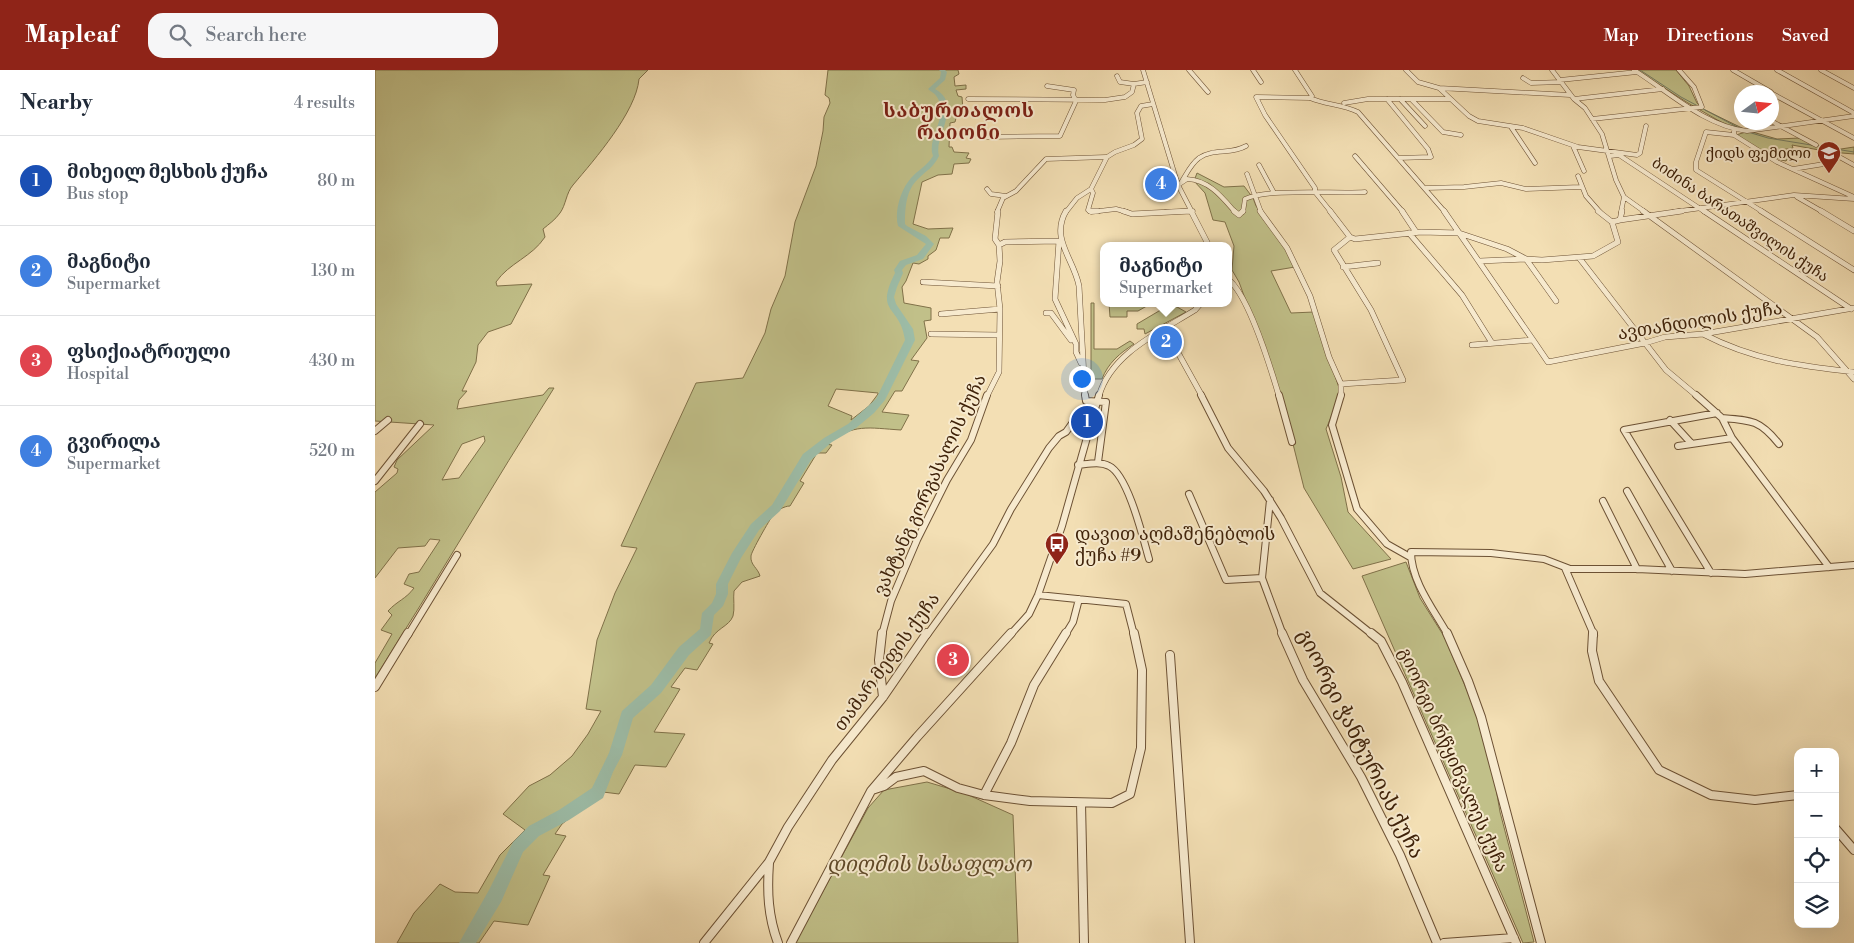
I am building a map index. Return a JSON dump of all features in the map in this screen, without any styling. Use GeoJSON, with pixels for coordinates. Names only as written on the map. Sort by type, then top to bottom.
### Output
{"type":"FeatureCollection","features":[{"type":"Feature","properties":{"kind":"street"},"geometry":{"type":"LineString","coordinates":[[1143,70],[1177,185],[1193,211],[1207,242]]}},
{"type":"Feature","properties":{"kind":"street"},"geometry":{"type":"LineString","coordinates":[[1189,70],[1208,92]]}},
{"type":"Feature","properties":{"kind":"street"},"geometry":{"type":"LineString","coordinates":[[1253,70],[1261,82]]}},
{"type":"Feature","properties":{"kind":"street"},"geometry":{"type":"LineString","coordinates":[[1295,70],[1312,96],[1310,98]]}},
{"type":"Feature","properties":{"kind":"street"},"geometry":{"type":"LineString","coordinates":[[1406,70],[1412,78],[1423,84],[1439,88],[1570,94]]}},
{"type":"Feature","properties":{"kind":"street"},"geometry":{"type":"LineString","coordinates":[[1552,70],[1574,99],[1585,108],[1602,134],[1616,180],[1624,197],[1795,319],[1817,337],[1851,371],[1854,379]]}},
{"type":"Feature","properties":{"kind":"street"},"geometry":{"type":"LineString","coordinates":[[1592,119],[1702,106],[1694,87],[1679,70]]}},
{"type":"Feature","properties":{"kind":"street"},"geometry":{"type":"LineString","coordinates":[[1733,70],[1758,85]]}},
{"type":"Feature","properties":{"kind":"street"},"geometry":{"type":"LineString","coordinates":[[1777,70],[1854,115]]}},
{"type":"Feature","properties":{"kind":"street"},"geometry":{"type":"LineString","coordinates":[[1821,70],[1854,88]]}},
{"type":"Feature","properties":{"kind":"street"},"geometry":{"type":"LineString","coordinates":[[1523,78],[1531,83],[1635,71],[1735,133],[1749,146],[1854,198]]}},
{"type":"Feature","properties":{"kind":"street"},"geometry":{"type":"LineString","coordinates":[[1117,76],[1120,82],[1134,84],[1147,82]]}},
{"type":"Feature","properties":{"kind":"street"},"geometry":{"type":"LineString","coordinates":[[967,99],[1076,101],[1125,97],[1132,92],[1134,84]]}},
{"type":"Feature","properties":{"kind":"street"},"geometry":{"type":"LineString","coordinates":[[1047,86],[1073,90],[1076,101]]}},
{"type":"Feature","properties":{"kind":"street"},"geometry":{"type":"LineString","coordinates":[[1439,88],[1475,120],[1523,128],[1573,146],[1608,150],[1619,154]]}},
{"type":"Feature","properties":{"kind":"street"},"geometry":{"type":"LineString","coordinates":[[1574,99],[1663,89]]}},
{"type":"Feature","properties":{"kind":"street"},"geometry":{"type":"LineString","coordinates":[[1355,110],[1345,105],[1323,104],[1310,98],[1282,98],[1260,95],[1256,97],[1265,115],[1315,188],[1315,192],[1350,238],[1416,232],[1462,234],[1507,249],[1526,259],[1556,301]]}},
{"type":"Feature","properties":{"kind":"street"},"geometry":{"type":"LineString","coordinates":[[1779,98],[1854,138]]}},
{"type":"Feature","properties":{"kind":"street"},"geometry":{"type":"LineString","coordinates":[[1336,104],[1368,99],[1450,99]]}},
{"type":"Feature","properties":{"kind":"street"},"geometry":{"type":"LineString","coordinates":[[1387,99],[1428,149],[1431,156],[1398,158]]}},
{"type":"Feature","properties":{"kind":"street"},"geometry":{"type":"LineString","coordinates":[[1401,99],[1425,126]]}},
{"type":"Feature","properties":{"kind":"street"},"geometry":{"type":"LineString","coordinates":[[1412,100],[1443,132],[1461,135]]}},
{"type":"Feature","properties":{"kind":"street"},"geometry":{"type":"LineString","coordinates":[[987,137],[1060,136],[1076,101]]}},
{"type":"Feature","properties":{"kind":"street"},"geometry":{"type":"LineString","coordinates":[[1352,102],[1355,110],[1426,188],[1462,234],[1533,340],[1472,345]]}},
{"type":"Feature","properties":{"kind":"street"},"geometry":{"type":"LineString","coordinates":[[1153,104],[1141,106],[1137,113],[1142,139],[1139,144],[1117,151],[1106,157],[1091,189],[1093,193],[1088,210],[1091,212],[1116,209],[1132,214],[1193,211]]}},
{"type":"Feature","properties":{"kind":"street"},"geometry":{"type":"LineString","coordinates":[[1854,115],[1735,133],[1705,132],[1703,146],[1695,163],[1695,170],[1854,270]]}},
{"type":"Feature","properties":{"kind":"street"},"geometry":{"type":"LineString","coordinates":[[1610,156],[1619,154],[1637,155],[1640,153],[1646,134],[1646,126]]}},
{"type":"Feature","properties":{"kind":"street"},"geometry":{"type":"LineString","coordinates":[[1781,126],[1816,145]]}},
{"type":"Feature","properties":{"kind":"street"},"geometry":{"type":"LineString","coordinates":[[1511,127],[1535,163]]}},
{"type":"Feature","properties":{"kind":"street"},"geometry":{"type":"LineString","coordinates":[[1177,185],[1198,158],[1208,153],[1235,150],[1246,146]]}},
{"type":"Feature","properties":{"kind":"street"},"geometry":{"type":"LineString","coordinates":[[1573,146],[1584,170]]}},
{"type":"Feature","properties":{"kind":"street","name":"ბიძინა ბარათაშვილის ქუჩა"},"geometry":{"type":"LineString","coordinates":[[1619,154],[1700,210],[1853,310]]}},
{"type":"Feature","properties":{"kind":"street"},"geometry":{"type":"LineString","coordinates":[[1834,154],[1854,165]]}},
{"type":"Feature","properties":{"kind":"street"},"geometry":{"type":"LineString","coordinates":[[1355,156],[1409,219],[1416,232]]}},
{"type":"Feature","properties":{"kind":"street","name":"ვახტანგ გორგასალის ქუჩა"},"geometry":{"type":"LineString","coordinates":[[883,697],[879,660],[882,634],[891,601],[917,540],[978,424],[988,392],[999,372],[1000,309],[998,286],[1000,261],[999,245],[995,239],[998,207],[1003,198],[1010,196],[1046,159],[1106,157]]}},
{"type":"Feature","properties":{"kind":"street"},"geometry":{"type":"LineString","coordinates":[[1793,169],[1824,164]]}},
{"type":"Feature","properties":{"kind":"street"},"geometry":{"type":"LineString","coordinates":[[1259,165],[1273,191],[1272,193]]}},
{"type":"Feature","properties":{"kind":"street"},"geometry":{"type":"LineString","coordinates":[[1247,174],[1258,208],[1287,248],[1311,296],[1329,357],[1341,384],[1341,397],[1332,425],[1357,508],[1387,544],[1410,557]]}},
{"type":"Feature","properties":{"kind":"street"},"geometry":{"type":"LineString","coordinates":[[1480,261],[1580,259],[1601,253],[1618,242],[1612,222],[1601,213],[1580,187],[1578,176]]}},
{"type":"Feature","properties":{"kind":"street"},"geometry":{"type":"LineString","coordinates":[[1177,185],[1187,179],[1195,180],[1222,197],[1233,212],[1239,215],[1243,213],[1245,199],[1254,195],[1272,193],[1365,192]]}},
{"type":"Feature","properties":{"kind":"street"},"geometry":{"type":"LineString","coordinates":[[1426,188],[1464,187],[1501,183],[1526,189],[1580,187]]}},
{"type":"Feature","properties":{"kind":"street"},"geometry":{"type":"LineString","coordinates":[[987,189],[991,194],[1010,196]]}},
{"type":"Feature","properties":{"kind":"street"},"geometry":{"type":"LineString","coordinates":[[1076,352],[1076,344],[1055,299],[1059,241],[1061,222],[1066,212],[1083,192],[1091,189]]}},
{"type":"Feature","properties":{"kind":"street"},"geometry":{"type":"LineString","coordinates":[[1612,222],[1794,195],[1854,198]]}},
{"type":"Feature","properties":{"kind":"street"},"geometry":{"type":"LineString","coordinates":[[1794,195],[1854,231]]}},
{"type":"Feature","properties":{"kind":"street"},"geometry":{"type":"LineString","coordinates":[[1620,220],[1624,197]]}},
{"type":"Feature","properties":{"kind":"street"},"geometry":{"type":"LineString","coordinates":[[1409,233],[1462,295],[1492,343]]}},
{"type":"Feature","properties":{"kind":"street"},"geometry":{"type":"LineString","coordinates":[[1341,384],[1403,380],[1371,310],[1334,250],[1350,238]]}},
{"type":"Feature","properties":{"kind":"street"},"geometry":{"type":"LineString","coordinates":[[999,245],[1005,242],[1059,241]]}},
{"type":"Feature","properties":{"kind":"street"},"geometry":{"type":"LineString","coordinates":[[1059,241],[1073,265],[1078,279],[1083,340],[1081,385],[1085,401],[1106,402],[1098,462]]}},
{"type":"Feature","properties":{"kind":"street"},"geometry":{"type":"LineString","coordinates":[[1580,259],[1666,370],[1717,413],[1732,438],[1829,567]]}},
{"type":"Feature","properties":{"kind":"street"},"geometry":{"type":"LineString","coordinates":[[1343,267],[1378,263]]}},
{"type":"Feature","properties":{"kind":"street"},"geometry":{"type":"LineString","coordinates":[[923,282],[998,286]]}},
{"type":"Feature","properties":{"kind":"street"},"geometry":{"type":"LineString","coordinates":[[1232,282],[1255,325],[1277,385],[1291,442]]}},
{"type":"Feature","properties":{"kind":"street"},"geometry":{"type":"LineString","coordinates":[[791,943],[871,791],[917,737],[1011,636],[1029,614],[1038,595],[1062,526],[1101,388],[1118,362],[1142,343],[1198,307]]}},
{"type":"Feature","properties":{"kind":"street"},"geometry":{"type":"LineString","coordinates":[[941,314],[1000,309]]}},
{"type":"Feature","properties":{"kind":"street","name":"ავთანდილის ქუჩა"},"geometry":{"type":"LineString","coordinates":[[1533,340],[1548,362],[1645,343],[1665,337],[1703,334],[1853,310]]}},
{"type":"Feature","properties":{"kind":"street"},"geometry":{"type":"LineString","coordinates":[[1046,313],[1051,312],[1060,322],[1072,341],[1082,367]]}},
{"type":"Feature","properties":{"kind":"street","name":"გიორგი ბრწყინვალეს ქუჩა"},"geometry":{"type":"LineString","coordinates":[[1163,331],[1171,340],[1183,366],[1209,408],[1228,448],[1270,499],[1320,593],[1381,641],[1402,682],[1515,940]]}},
{"type":"Feature","properties":{"kind":"street"},"geometry":{"type":"LineString","coordinates":[[931,334],[999,335]]}},
{"type":"Feature","properties":{"kind":"street"},"geometry":{"type":"LineString","coordinates":[[1703,334],[1720,344],[1762,359],[1815,368],[1851,371]]}},
{"type":"Feature","properties":{"kind":"street","name":"თამარ მეფის ქუჩა"},"geometry":{"type":"LineString","coordinates":[[703,943],[769,862],[788,827],[832,760],[883,697],[901,668],[993,544],[1011,509],[1049,448],[1059,436],[1066,432],[1081,411],[1096,402]]}},
{"type":"Feature","properties":{"kind":"street"},"geometry":{"type":"LineString","coordinates":[[1711,573],[1624,430],[1670,420],[1717,413]]}},
{"type":"Feature","properties":{"kind":"street"},"geometry":{"type":"LineString","coordinates":[[1721,418],[1758,422],[1766,426],[1779,444]]}},
{"type":"Feature","properties":{"kind":"street"},"geometry":{"type":"LineString","coordinates":[[1670,420],[1691,443]]}},
{"type":"Feature","properties":{"kind":"street"},"geometry":{"type":"LineString","coordinates":[[375,423],[386,422],[375,431]]}},
{"type":"Feature","properties":{"kind":"street"},"geometry":{"type":"LineString","coordinates":[[375,481],[420,424]]}},
{"type":"Feature","properties":{"kind":"street"},"geometry":{"type":"LineString","coordinates":[[1679,446],[1732,438]]}},
{"type":"Feature","properties":{"kind":"street"},"geometry":{"type":"LineString","coordinates":[[1079,466],[1098,462],[1113,468],[1125,487],[1149,559]]}},
{"type":"Feature","properties":{"kind":"street"},"geometry":{"type":"LineString","coordinates":[[1627,490],[1672,571]]}},
{"type":"Feature","properties":{"kind":"street"},"geometry":{"type":"LineString","coordinates":[[1189,494],[1226,580],[1262,578]]}},
{"type":"Feature","properties":{"kind":"street","name":"გიორგი ჭანტურიას ქუჩა"},"geometry":{"type":"LineString","coordinates":[[1270,499],[1262,578],[1281,630],[1303,680],[1361,776],[1400,855],[1437,943]]}},
{"type":"Feature","properties":{"kind":"street"},"geometry":{"type":"LineString","coordinates":[[1603,501],[1637,569]]}},
{"type":"Feature","properties":{"kind":"street"},"geometry":{"type":"LineString","coordinates":[[1541,943],[1528,901],[1485,730],[1453,645],[1416,578],[1410,557],[1411,552],[1491,553],[1544,559],[1565,568],[1745,574],[1814,570],[1854,565]]}},
{"type":"Feature","properties":{"kind":"street"},"geometry":{"type":"LineString","coordinates":[[375,687],[457,555]]}},
{"type":"Feature","properties":{"kind":"street"},"geometry":{"type":"LineString","coordinates":[[1565,568],[1594,635],[1592,639],[1594,664],[1599,681],[1659,770],[1711,795],[1755,800],[1794,795]]}},
{"type":"Feature","properties":{"kind":"street"},"geometry":{"type":"LineString","coordinates":[[871,791],[884,786],[896,777],[924,771],[958,788],[984,795],[1030,801],[1112,802],[1130,794],[1141,748],[1142,670],[1127,605],[1038,595]]}},
{"type":"Feature","properties":{"kind":"street"},"geometry":{"type":"LineString","coordinates":[[984,795],[1011,743],[1034,685],[1073,622],[1079,599]]}},
{"type":"Feature","properties":{"kind":"street"},"geometry":{"type":"LineString","coordinates":[[1169,655],[1186,865],[1190,943]]}},
{"type":"Feature","properties":{"kind":"street"},"geometry":{"type":"LineString","coordinates":[[1081,803],[1084,943]]}},
{"type":"Feature","properties":{"kind":"street"},"geometry":{"type":"LineString","coordinates":[[1839,833],[1854,850]]}},
{"type":"Feature","properties":{"kind":"street"},"geometry":{"type":"LineString","coordinates":[[769,862],[766,895],[768,918],[778,943]]}},
{"type":"Feature","properties":{"kind":"street"},"geometry":{"type":"LineString","coordinates":[[1444,943],[1515,940]]}},
{"type":"Feature","properties":{"kind":"green space"},"geometry":{"type":"Polygon","coordinates":[[[375,70],[648,70],[639,79],[631,106],[623,120],[571,188],[560,213],[543,229],[545,237],[540,244],[501,275],[496,282],[497,286],[532,284],[511,324],[488,332],[478,345],[476,362],[462,391],[467,391],[459,400],[457,409],[543,395],[549,388],[554,388],[375,678],[375,663],[392,634],[381,630],[392,615],[388,611],[414,588],[404,584],[409,574],[419,572],[440,540],[430,539],[425,546],[398,548],[375,578],[375,492],[397,473],[398,469],[394,467],[397,460],[434,425],[375,421],[375,70]],[[484,436],[462,444],[442,480],[459,478],[485,441],[484,436]]]}},
{"type":"Feature","properties":{"kind":"green space"},"geometry":{"type":"Polygon","coordinates":[[[828,70],[958,70],[959,74],[954,77],[955,86],[966,85],[966,89],[956,90],[958,96],[962,97],[963,111],[957,114],[955,122],[950,123],[949,147],[952,147],[954,152],[969,153],[966,158],[971,159],[969,163],[954,164],[952,174],[938,175],[922,182],[913,224],[928,229],[953,228],[949,238],[940,238],[936,250],[928,256],[928,259],[919,264],[913,263],[902,287],[904,303],[931,308],[931,320],[924,321],[927,338],[911,360],[919,361],[902,391],[895,391],[882,412],[909,415],[901,430],[862,428],[853,430],[836,437],[826,444],[832,445],[826,453],[817,453],[800,481],[804,483],[790,506],[780,509],[773,515],[754,548],[751,559],[760,576],[742,582],[734,591],[734,613],[731,620],[712,638],[709,643],[713,644],[697,670],[685,668],[671,687],[680,689],[654,732],[685,734],[666,767],[635,765],[619,794],[603,792],[562,824],[555,834],[566,836],[543,875],[550,876],[528,925],[494,921],[479,943],[397,943],[414,913],[440,884],[455,892],[478,893],[500,855],[525,830],[503,814],[529,786],[550,775],[572,756],[588,734],[601,711],[586,709],[597,640],[615,593],[637,548],[621,546],[696,383],[743,378],[765,333],[771,309],[785,276],[795,222],[816,166],[824,117],[830,103],[829,98],[825,95],[828,70]],[[836,389],[828,406],[852,416],[851,420],[869,406],[878,393],[836,389]]]}},
{"type":"Feature","properties":{"kind":"green space"},"geometry":{"type":"Polygon","coordinates":[[[1636,70],[1676,70],[1689,86],[1697,103],[1705,110],[1734,124],[1734,129],[1636,70]]]}},
{"type":"Feature","properties":{"kind":"green space"},"geometry":{"type":"Polygon","coordinates":[[[1749,131],[1777,139],[1800,138],[1823,147],[1841,149],[1854,147],[1854,154],[1792,145],[1793,148],[1775,151],[1788,158],[1786,161],[1781,160],[1736,135],[1749,131]]]}},
{"type":"Feature","properties":{"kind":"green space"},"geometry":{"type":"Polygon","coordinates":[[[1197,173],[1224,187],[1244,186],[1253,198],[1256,206],[1287,248],[1295,267],[1271,271],[1291,313],[1314,312],[1341,394],[1326,429],[1341,477],[1348,512],[1391,559],[1353,569],[1304,488],[1281,396],[1239,282],[1232,270],[1234,246],[1225,222],[1213,220],[1205,193],[1194,181],[1197,173]]]}},
{"type":"Feature","properties":{"kind":"green space"},"geometry":{"type":"Polygon","coordinates":[[[1091,303],[1094,303],[1094,349],[1117,349],[1130,341],[1134,344],[1115,359],[1102,379],[1091,379],[1091,303]]]}},
{"type":"Feature","properties":{"kind":"green space"},"geometry":{"type":"Polygon","coordinates":[[[1109,307],[1145,307],[1138,311],[1127,311],[1127,317],[1110,317],[1109,307]]]}},
{"type":"Feature","properties":{"kind":"green space"},"geometry":{"type":"Polygon","coordinates":[[[1162,307],[1177,307],[1186,312],[1145,334],[1144,329],[1137,329],[1137,324],[1164,308],[1162,307]]]}},
{"type":"Feature","properties":{"kind":"green space"},"geometry":{"type":"Polygon","coordinates":[[[1406,562],[1420,598],[1445,638],[1471,700],[1491,759],[1500,812],[1534,942],[1523,943],[1362,576],[1406,562]]]}},
{"type":"Feature","properties":{"kind":"green space","name":"დიღმის სასაფლაო"},"geometry":{"type":"Polygon","coordinates":[[[927,782],[964,793],[1013,815],[1018,943],[795,943],[868,808],[884,790],[927,782]]]}},
{"type":"Feature","properties":{"kind":"waterway"},"geometry":{"type":"LineString","coordinates":[[467,943],[495,896],[518,847],[534,831],[564,815],[598,793],[607,769],[615,755],[627,715],[656,689],[684,651],[706,631],[708,613],[717,606],[722,594],[722,584],[736,556],[755,527],[776,508],[807,457],[828,440],[852,426],[880,400],[910,340],[904,321],[891,304],[892,287],[899,273],[898,270],[903,263],[920,257],[930,244],[924,238],[904,228],[901,224],[901,213],[909,185],[915,177],[931,165],[936,156],[934,150],[944,116],[944,109],[939,95],[931,89],[943,79],[944,72],[942,70]]}},
{"type":"Feature","properties":{"kind":"waterway"},"geometry":{"type":"LineString","coordinates":[[1640,70],[1681,97],[1734,125]]}},
{"type":"Feature","properties":{"kind":"waterway"},"geometry":{"type":"LineString","coordinates":[[1748,132],[1768,138],[1854,152]]}},
{"type":"Feature","properties":{"kind":"place","name":"ქიდს ფემილი"},"geometry":{"type":"Point","coordinates":[1829,174]}},
{"type":"Feature","properties":{"kind":"place","name":"გვირილა"},"geometry":{"type":"Point","coordinates":[1161,184]}},
{"type":"Feature","properties":{"kind":"place","name":"მაგნიტი"},"geometry":{"type":"Point","coordinates":[1166,342]}},
{"type":"Feature","properties":{"kind":"place","name":"მიხეილ მესხის ქუჩა"},"geometry":{"type":"Point","coordinates":[1087,422]}},
{"type":"Feature","properties":{"kind":"place","name":"დავით აღმაშენებლის ქუჩა #9"},"geometry":{"type":"Point","coordinates":[1057,565]}},
{"type":"Feature","properties":{"kind":"place","name":"ფსიქიატრიული"},"geometry":{"type":"Point","coordinates":[953,660]}},
{"type":"Feature","properties":{"kind":"district","name":"საბურთალოს რაიონი"},"geometry":{"type":"Point","coordinates":[959,122]}}]}
